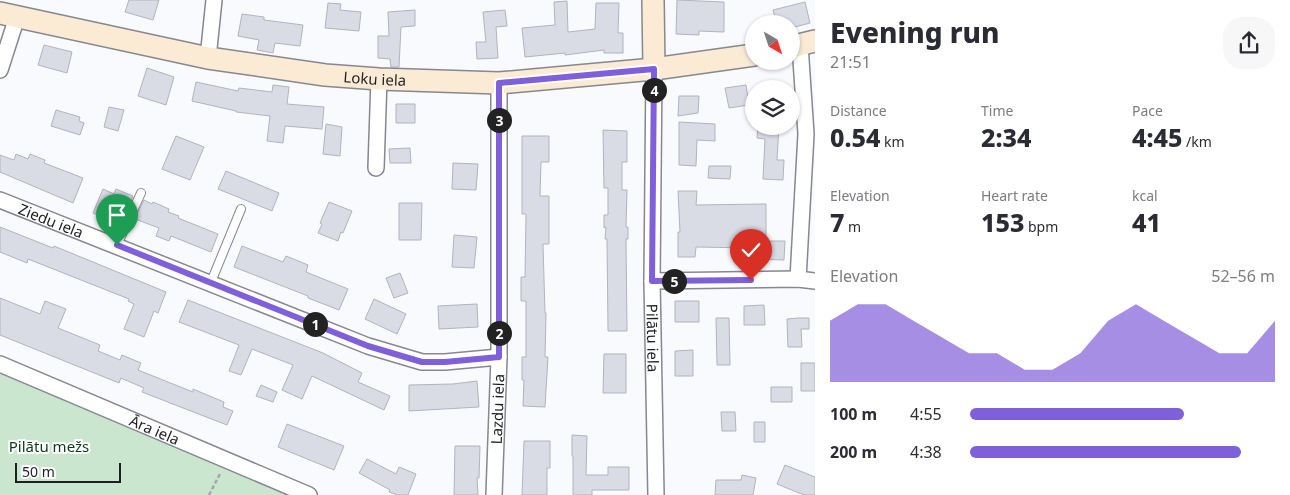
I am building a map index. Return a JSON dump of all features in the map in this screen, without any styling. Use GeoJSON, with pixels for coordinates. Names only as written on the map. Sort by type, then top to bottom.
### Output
{"type":"FeatureCollection","features":[{"type":"Feature","properties":{"kind":"street"},"geometry":{"type":"LineString","coordinates":[[208,58],[214,0]]}},
{"type":"Feature","properties":{"kind":"street","name":"Pilātu iela"},"geometry":{"type":"LineString","coordinates":[[653,0],[652,281],[656,495]]}},
{"type":"Feature","properties":{"kind":"street"},"geometry":{"type":"LineString","coordinates":[[0,70],[9,15]]}},
{"type":"Feature","properties":{"kind":"street","name":"Loku iela"},"geometry":{"type":"LineString","coordinates":[[9,15],[208,58],[325,75],[379,79],[499,83],[654,69],[745,56]]}},
{"type":"Feature","properties":{"kind":"street"},"geometry":{"type":"LineString","coordinates":[[798,279],[811,134],[802,45]]}},
{"type":"Feature","properties":{"kind":"street"},"geometry":{"type":"LineString","coordinates":[[376,168],[379,79]]}},
{"type":"Feature","properties":{"kind":"street","name":"Lazdu iela"},"geometry":{"type":"LineString","coordinates":[[494,495],[499,357],[499,83]]}},
{"type":"Feature","properties":{"kind":"street","name":"Ziedu iela"},"geometry":{"type":"LineString","coordinates":[[0,200],[211,282],[368,346],[422,362],[499,357]]}},
{"type":"Feature","properties":{"kind":"street"},"geometry":{"type":"LineString","coordinates":[[652,281],[798,279],[815,281]]}},
{"type":"Feature","properties":{"kind":"street","name":"Āra iela"},"geometry":{"type":"LineString","coordinates":[[0,364],[309,495]]}},
{"type":"Feature","properties":{"kind":"lane"},"geometry":{"type":"LineString","coordinates":[[117,245],[141,193]]}},
{"type":"Feature","properties":{"kind":"lane"},"geometry":{"type":"LineString","coordinates":[[211,282],[241,209]]}},
{"type":"Feature","properties":{"kind":"path"},"geometry":{"type":"LineString","coordinates":[[209,495],[227,460]]}},
{"type":"Feature","properties":{"kind":"green space","name":"Pilātu mežs"},"geometry":{"type":"Polygon","coordinates":[[[0,372],[295,495],[0,495],[0,372]]]}},
{"type":"Feature","properties":{"kind":"building"},"geometry":{"type":"Polygon","coordinates":[[[129,0],[159,0],[153,20],[125,12],[129,0]]]}},
{"type":"Feature","properties":{"kind":"building"},"geometry":{"type":"Polygon","coordinates":[[[677,0],[724,2],[724,32],[699,31],[699,35],[676,34],[677,0]]]}},
{"type":"Feature","properties":{"kind":"building"},"geometry":{"type":"Polygon","coordinates":[[[567,1],[568,32],[595,29],[596,3],[619,3],[618,33],[623,33],[623,53],[604,53],[604,50],[565,55],[565,53],[525,57],[522,28],[555,25],[554,2],[567,1]]]}},
{"type":"Feature","properties":{"kind":"building"},"geometry":{"type":"Polygon","coordinates":[[[805,2],[810,23],[800,26],[800,15],[774,15],[773,10],[805,2]]]}},
{"type":"Feature","properties":{"kind":"building"},"geometry":{"type":"Polygon","coordinates":[[[328,3],[341,4],[340,10],[361,12],[359,31],[325,28],[328,3]]]}},
{"type":"Feature","properties":{"kind":"building"},"geometry":{"type":"Polygon","coordinates":[[[415,10],[415,26],[401,27],[399,67],[391,67],[390,59],[378,58],[378,36],[389,36],[388,12],[415,10]]]}},
{"type":"Feature","properties":{"kind":"building"},"geometry":{"type":"Polygon","coordinates":[[[505,10],[507,26],[496,27],[498,58],[477,59],[476,42],[486,42],[483,12],[505,10]]]}},
{"type":"Feature","properties":{"kind":"building"},"geometry":{"type":"Polygon","coordinates":[[[242,14],[264,17],[264,20],[303,25],[300,46],[275,43],[273,53],[257,50],[259,40],[238,36],[242,14]]]}},
{"type":"Feature","properties":{"kind":"building"},"geometry":{"type":"Polygon","coordinates":[[[44,45],[72,52],[67,73],[38,65],[44,45]]]}},
{"type":"Feature","properties":{"kind":"building"},"geometry":{"type":"Polygon","coordinates":[[[147,68],[174,77],[166,105],[138,96],[147,68]]]}},
{"type":"Feature","properties":{"kind":"building"},"geometry":{"type":"Polygon","coordinates":[[[196,82],[238,91],[239,88],[272,92],[273,85],[289,87],[287,104],[324,107],[322,129],[285,126],[283,143],[267,141],[270,116],[236,112],[192,101],[196,82]]]}},
{"type":"Feature","properties":{"kind":"building"},"geometry":{"type":"Polygon","coordinates":[[[745,85],[745,106],[729,108],[725,88],[745,85]]]}},
{"type":"Feature","properties":{"kind":"building"},"geometry":{"type":"Polygon","coordinates":[[[679,96],[699,96],[698,113],[678,116],[679,96]]]}},
{"type":"Feature","properties":{"kind":"building"},"geometry":{"type":"Polygon","coordinates":[[[396,104],[415,104],[415,123],[396,123],[396,104]]]}},
{"type":"Feature","properties":{"kind":"building"},"geometry":{"type":"Polygon","coordinates":[[[109,107],[124,110],[118,131],[104,127],[109,107]]]}},
{"type":"Feature","properties":{"kind":"building"},"geometry":{"type":"Polygon","coordinates":[[[56,110],[80,117],[79,121],[84,123],[80,135],[51,126],[56,110]]]}},
{"type":"Feature","properties":{"kind":"building"},"geometry":{"type":"Polygon","coordinates":[[[679,122],[715,124],[715,141],[697,140],[696,166],[679,165],[679,122]]]}},
{"type":"Feature","properties":{"kind":"building"},"geometry":{"type":"Polygon","coordinates":[[[326,124],[342,127],[340,156],[323,154],[326,124]]]}},
{"type":"Feature","properties":{"kind":"building"},"geometry":{"type":"Polygon","coordinates":[[[603,130],[627,131],[627,162],[622,162],[622,190],[627,190],[627,331],[608,331],[607,239],[605,239],[604,215],[608,215],[608,188],[604,188],[603,130]]]}},
{"type":"Feature","properties":{"kind":"building"},"geometry":{"type":"Polygon","coordinates":[[[757,135],[778,135],[777,160],[784,160],[783,180],[763,179],[765,139],[757,138],[757,135]]]}},
{"type":"Feature","properties":{"kind":"building"},"geometry":{"type":"Polygon","coordinates":[[[176,136],[204,147],[190,180],[162,169],[176,136]]]}},
{"type":"Feature","properties":{"kind":"building"},"geometry":{"type":"Polygon","coordinates":[[[522,136],[549,136],[549,162],[541,162],[540,196],[549,196],[549,244],[543,244],[546,313],[545,357],[548,357],[545,407],[523,406],[524,380],[522,380],[522,357],[526,357],[526,301],[521,301],[521,277],[525,277],[526,214],[522,214],[522,136]]]}},
{"type":"Feature","properties":{"kind":"building"},"geometry":{"type":"Polygon","coordinates":[[[410,148],[411,163],[390,163],[389,149],[410,148]]]}},
{"type":"Feature","properties":{"kind":"building"},"geometry":{"type":"Polygon","coordinates":[[[16,154],[28,159],[30,154],[45,160],[44,163],[83,178],[73,203],[0,172],[0,155],[14,160],[16,154]]]}},
{"type":"Feature","properties":{"kind":"building"},"geometry":{"type":"Polygon","coordinates":[[[453,163],[478,164],[476,190],[452,189],[453,163]]]}},
{"type":"Feature","properties":{"kind":"building"},"geometry":{"type":"Polygon","coordinates":[[[709,166],[731,166],[730,179],[708,178],[709,166]]]}},
{"type":"Feature","properties":{"kind":"building"},"geometry":{"type":"Polygon","coordinates":[[[226,171],[279,193],[272,211],[218,189],[226,171]]]}},
{"type":"Feature","properties":{"kind":"building"},"geometry":{"type":"Polygon","coordinates":[[[103,189],[114,194],[116,189],[133,196],[120,224],[93,213],[103,189]]]}},
{"type":"Feature","properties":{"kind":"building"},"geometry":{"type":"Polygon","coordinates":[[[678,191],[697,191],[696,205],[766,204],[766,241],[785,241],[784,260],[751,259],[751,248],[696,247],[695,257],[678,257],[678,232],[680,232],[678,191]]]}},
{"type":"Feature","properties":{"kind":"building"},"geometry":{"type":"Polygon","coordinates":[[[144,200],[169,209],[168,212],[179,216],[178,218],[218,234],[211,252],[171,236],[169,241],[156,236],[159,228],[135,219],[144,200]]]}},
{"type":"Feature","properties":{"kind":"building"},"geometry":{"type":"Polygon","coordinates":[[[329,202],[352,211],[338,241],[318,233],[329,202]]]}},
{"type":"Feature","properties":{"kind":"building"},"geometry":{"type":"Polygon","coordinates":[[[399,203],[422,203],[421,240],[399,240],[399,203]]]}},
{"type":"Feature","properties":{"kind":"building"},"geometry":{"type":"Polygon","coordinates":[[[0,227],[53,248],[54,246],[166,292],[158,313],[154,311],[144,337],[124,329],[134,304],[128,301],[129,299],[28,259],[27,263],[0,252],[0,227]]]}},
{"type":"Feature","properties":{"kind":"building"},"geometry":{"type":"Polygon","coordinates":[[[454,235],[477,237],[474,268],[452,267],[454,235]]]}},
{"type":"Feature","properties":{"kind":"building"},"geometry":{"type":"Polygon","coordinates":[[[242,246],[283,262],[286,256],[308,265],[306,272],[348,289],[339,310],[234,267],[242,246]]]}},
{"type":"Feature","properties":{"kind":"building"},"geometry":{"type":"Polygon","coordinates":[[[400,273],[408,293],[394,298],[386,278],[400,273]]]}},
{"type":"Feature","properties":{"kind":"building"},"geometry":{"type":"Polygon","coordinates":[[[0,298],[40,314],[45,301],[66,309],[58,328],[100,345],[98,351],[120,360],[122,355],[141,363],[138,370],[224,402],[223,407],[233,411],[227,425],[142,392],[144,388],[121,378],[119,383],[0,335],[0,298]]]}},
{"type":"Feature","properties":{"kind":"building"},"geometry":{"type":"Polygon","coordinates":[[[374,299],[406,314],[397,334],[365,319],[374,299]]]}},
{"type":"Feature","properties":{"kind":"building"},"geometry":{"type":"Polygon","coordinates":[[[188,300],[323,353],[362,373],[358,382],[390,396],[384,410],[312,376],[302,399],[282,390],[293,365],[252,349],[241,375],[229,371],[239,345],[179,322],[188,300]]]}},
{"type":"Feature","properties":{"kind":"building"},"geometry":{"type":"Polygon","coordinates":[[[675,301],[699,301],[699,322],[675,322],[675,301]]]}},
{"type":"Feature","properties":{"kind":"building"},"geometry":{"type":"Polygon","coordinates":[[[477,304],[478,327],[439,329],[438,306],[477,304]]]}},
{"type":"Feature","properties":{"kind":"building"},"geometry":{"type":"Polygon","coordinates":[[[764,305],[765,325],[744,325],[744,306],[764,305]]]}},
{"type":"Feature","properties":{"kind":"building"},"geometry":{"type":"Polygon","coordinates":[[[716,318],[729,318],[730,365],[717,365],[716,318]]]}},
{"type":"Feature","properties":{"kind":"building"},"geometry":{"type":"Polygon","coordinates":[[[809,318],[809,329],[801,329],[802,347],[788,347],[787,319],[809,318]]]}},
{"type":"Feature","properties":{"kind":"building"},"geometry":{"type":"Polygon","coordinates":[[[693,350],[693,376],[675,376],[675,351],[693,350]]]}},
{"type":"Feature","properties":{"kind":"building"},"geometry":{"type":"Polygon","coordinates":[[[604,354],[626,354],[626,393],[603,393],[604,354]]]}},
{"type":"Feature","properties":{"kind":"building"},"geometry":{"type":"Polygon","coordinates":[[[801,363],[815,363],[815,391],[801,391],[801,363]]]}},
{"type":"Feature","properties":{"kind":"building"},"geometry":{"type":"Polygon","coordinates":[[[477,381],[479,407],[409,411],[409,385],[453,384],[477,381]]]}},
{"type":"Feature","properties":{"kind":"building"},"geometry":{"type":"Polygon","coordinates":[[[261,385],[277,392],[273,402],[256,396],[261,385]]]}},
{"type":"Feature","properties":{"kind":"building"},"geometry":{"type":"Polygon","coordinates":[[[771,387],[792,387],[792,402],[771,402],[771,387]]]}},
{"type":"Feature","properties":{"kind":"building"},"geometry":{"type":"Polygon","coordinates":[[[721,412],[735,412],[736,431],[722,431],[721,412]]]}},
{"type":"Feature","properties":{"kind":"building"},"geometry":{"type":"Polygon","coordinates":[[[754,422],[765,422],[765,442],[754,442],[754,422]]]}},
{"type":"Feature","properties":{"kind":"building"},"geometry":{"type":"Polygon","coordinates":[[[287,424],[344,446],[334,470],[278,447],[287,424]]]}},
{"type":"Feature","properties":{"kind":"building"},"geometry":{"type":"Polygon","coordinates":[[[572,435],[587,436],[586,475],[608,475],[608,467],[629,467],[629,490],[592,490],[592,495],[573,495],[572,435]]]}},
{"type":"Feature","properties":{"kind":"building"},"geometry":{"type":"Polygon","coordinates":[[[524,441],[550,441],[547,495],[522,495],[524,441]]]}},
{"type":"Feature","properties":{"kind":"building"},"geometry":{"type":"Polygon","coordinates":[[[455,446],[480,446],[479,478],[477,478],[478,495],[454,495],[455,446]]]}},
{"type":"Feature","properties":{"kind":"building"},"geometry":{"type":"Polygon","coordinates":[[[367,459],[396,474],[399,467],[416,474],[408,495],[398,495],[389,492],[390,490],[359,473],[367,459]]]}},
{"type":"Feature","properties":{"kind":"building"},"geometry":{"type":"Polygon","coordinates":[[[785,465],[815,477],[815,495],[804,495],[777,484],[785,465]]]}},
{"type":"Feature","properties":{"kind":"building"},"geometry":{"type":"Polygon","coordinates":[[[742,475],[756,478],[753,495],[715,495],[716,480],[741,480],[742,475]]]}},
{"type":"Feature","properties":{"kind":"route"},"geometry":{"type":"LineString","coordinates":[[117,245],[368,346],[422,362],[499,357],[499,83],[654,69],[652,281],[751,280]]}}]}
